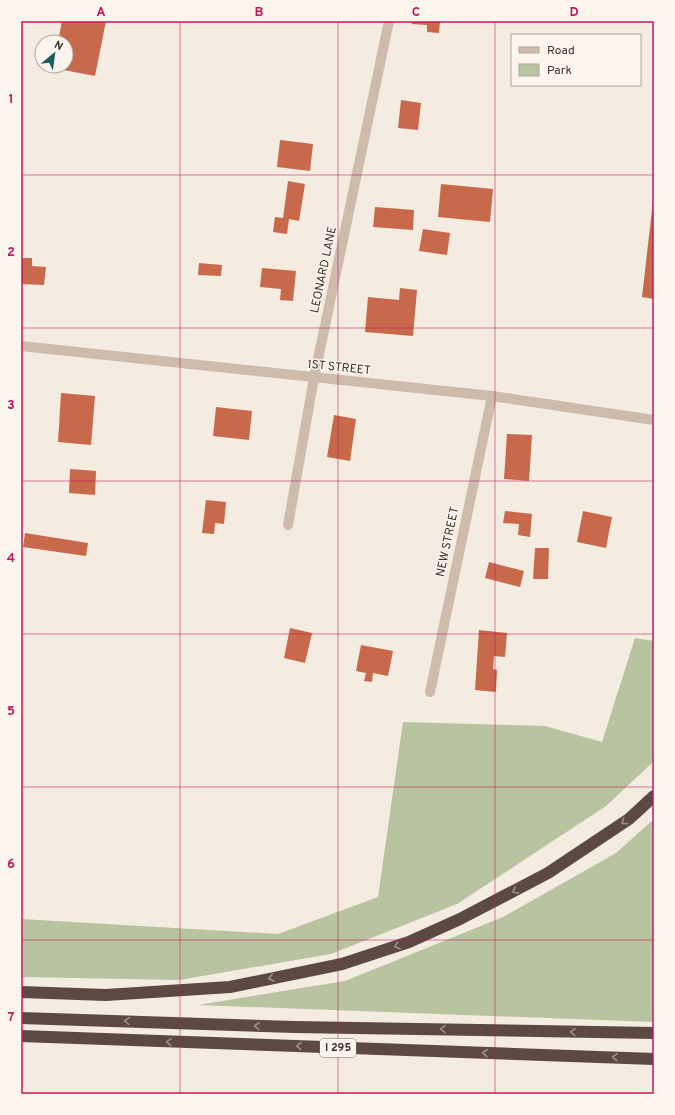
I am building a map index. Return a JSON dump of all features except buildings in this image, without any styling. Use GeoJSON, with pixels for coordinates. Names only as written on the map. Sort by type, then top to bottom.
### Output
{"type":"FeatureCollection","features":[{"type":"Feature","properties":{"kind":"highway"},"geometry":{"type":"LineString","coordinates":[[21,992],[106,995],[230,987],[342,964],[409,942],[460,919],[548,873],[629,819],[654,796]]}},
{"type":"Feature","properties":{"kind":"highway"},"geometry":{"type":"LineString","coordinates":[[21,1018],[294,1027],[654,1033]]}},
{"type":"Feature","properties":{"kind":"highway","name":"I 295"},"geometry":{"type":"LineString","coordinates":[[21,1036],[654,1059]]}},
{"type":"Feature","properties":{"kind":"street","name":"LEONARD LANE"},"geometry":{"type":"LineString","coordinates":[[288,525],[314,378],[389,21]]}},
{"type":"Feature","properties":{"kind":"street","name":"1ST STREET"},"geometry":{"type":"LineString","coordinates":[[21,346],[492,396],[654,420]]}},
{"type":"Feature","properties":{"kind":"street","name":"NEW STREET"},"geometry":{"type":"LineString","coordinates":[[430,692],[492,396]]}},
{"type":"Feature","properties":{"kind":"green space"},"geometry":{"type":"Polygon","coordinates":[[[635,638],[654,641],[654,761],[606,806],[457,904],[331,954],[179,980],[21,977],[21,919],[278,934],[378,897],[403,722],[545,726],[602,742],[635,638]]]}},
{"type":"Feature","properties":{"kind":"green space"},"geometry":{"type":"Polygon","coordinates":[[[654,819],[654,1022],[198,1005],[345,981],[503,917],[616,853],[654,819]]]}}]}
